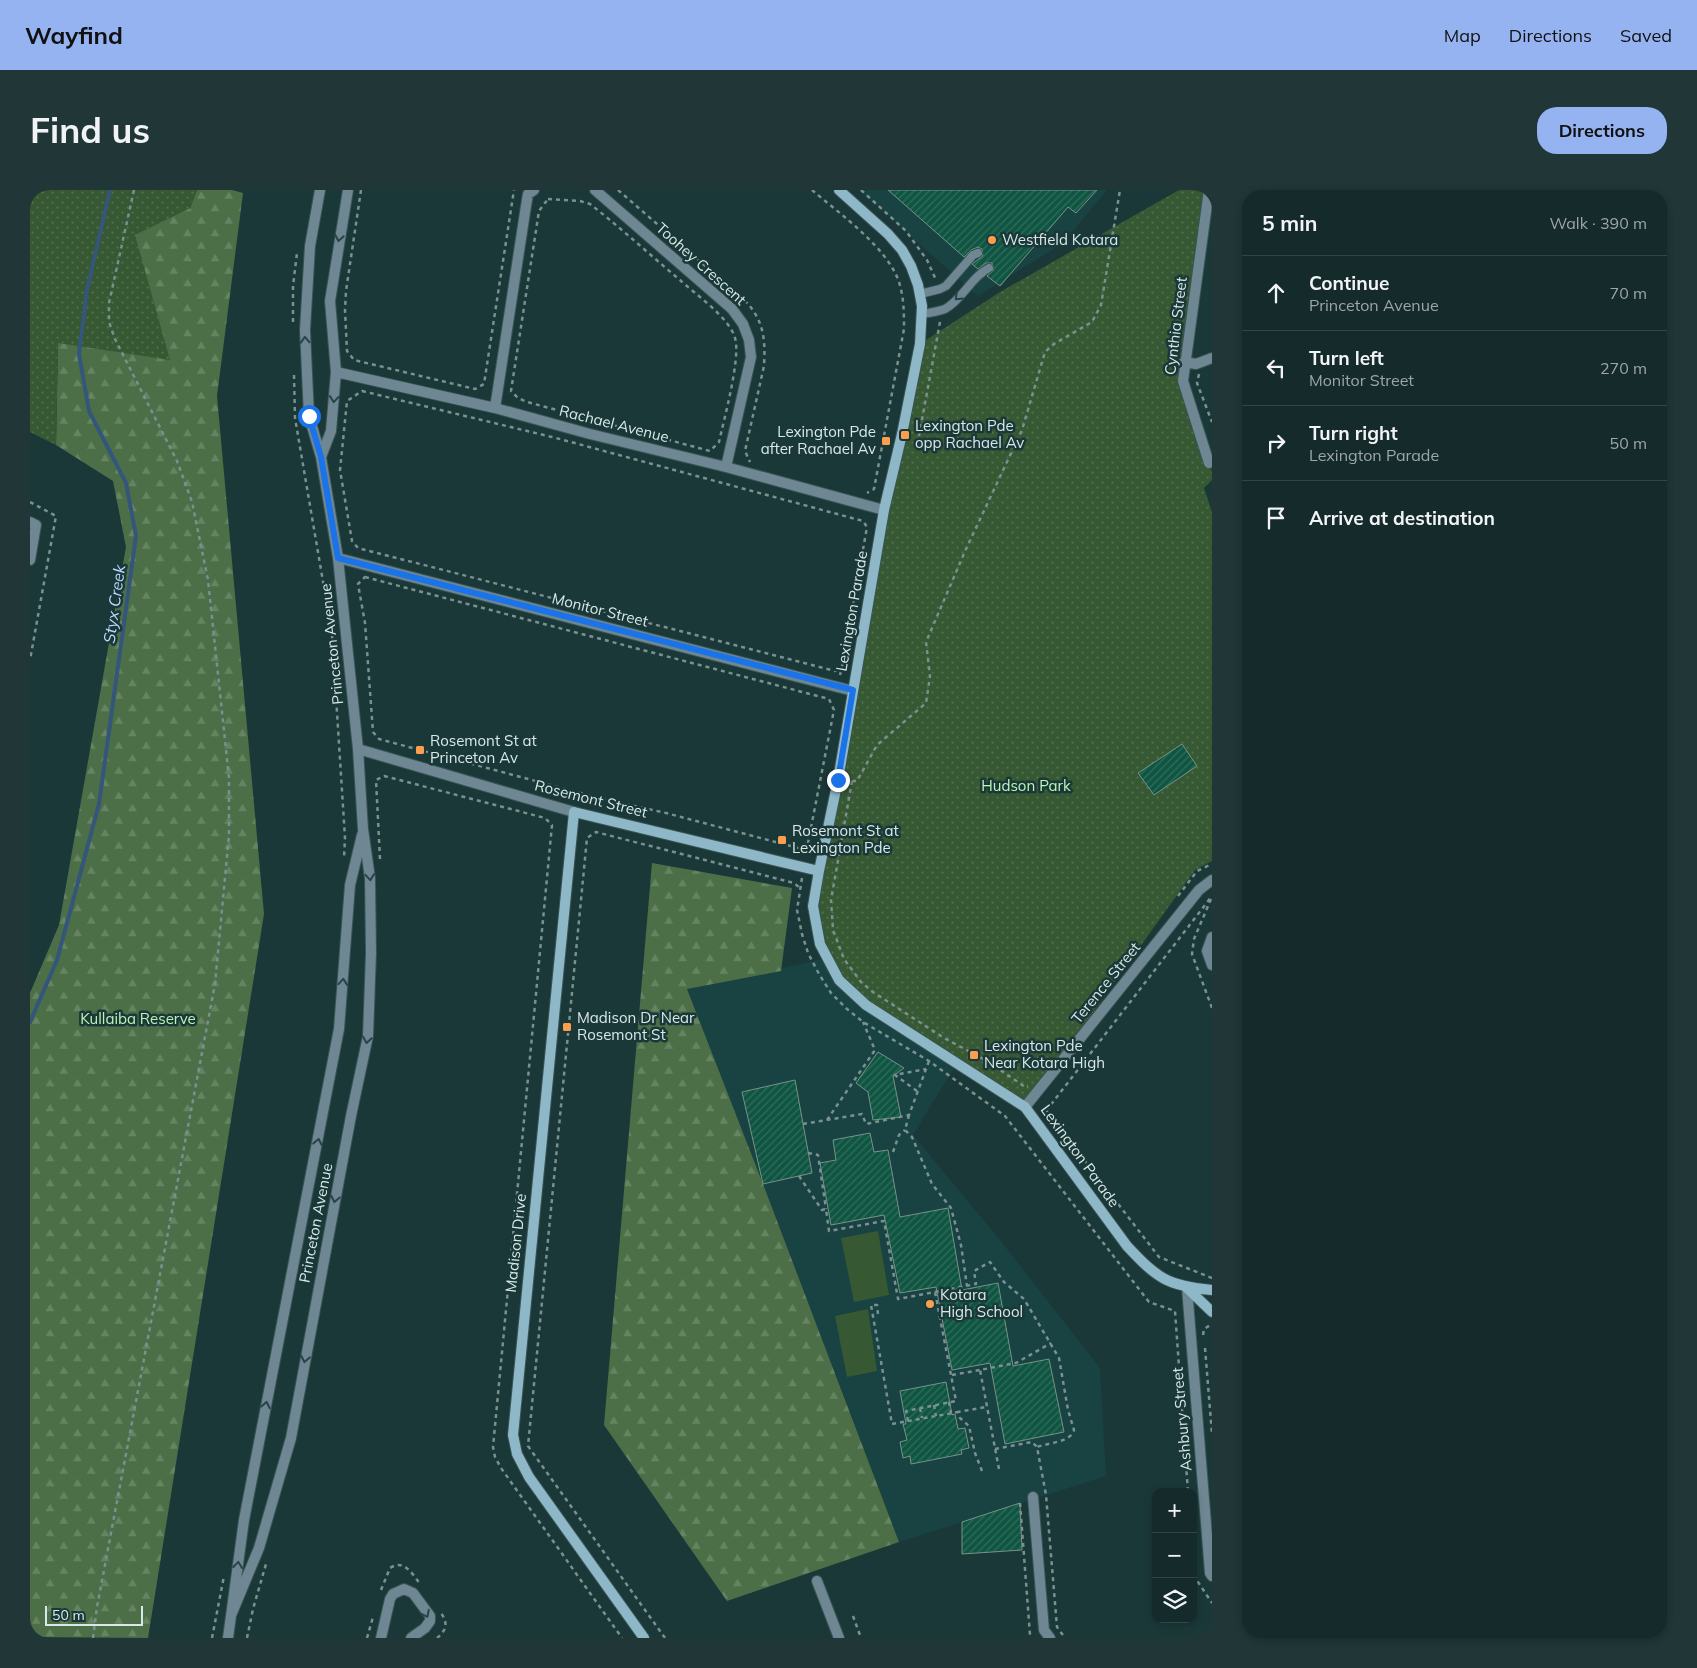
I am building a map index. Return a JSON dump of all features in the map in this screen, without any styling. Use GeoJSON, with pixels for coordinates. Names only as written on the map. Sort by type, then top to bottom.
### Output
{"type":"FeatureCollection","features":[{"type":"Feature","properties":{"kind":"main road","name":"Lexington Parade"},"geometry":{"type":"LineString","coordinates":[[839,190],[888,234],[902,250],[911,266],[918,285],[921,314],[920,344],[884,510],[838,780],[813,906],[820,944],[839,980],[866,1005],[1025,1107],[1127,1246],[1146,1266],[1165,1280],[1187,1288],[1212,1290]]}},
{"type":"Feature","properties":{"kind":"main road","name":"Rosemont Street"},"geometry":{"type":"LineString","coordinates":[[574,812],[819,872]]}},
{"type":"Feature","properties":{"kind":"main road","name":"Madison Drive"},"geometry":{"type":"LineString","coordinates":[[574,812],[513,1435],[517,1454],[529,1477],[644,1638]]}},
{"type":"Feature","properties":{"kind":"main road","name":"Lexington Parade"},"geometry":{"type":"LineString","coordinates":[[1187,1288],[1212,1312]]}},
{"type":"Feature","properties":{"kind":"street","name":"Princeton Avenue"},"geometry":{"type":"LineString","coordinates":[[232,1613],[259,1548],[290,1438],[349,1126],[368,1036],[371,953],[370,878],[363,829],[358,749],[338,558],[321,457],[309,416],[305,330],[310,246],[320,190]]}},
{"type":"Feature","properties":{"kind":"street"},"geometry":{"type":"LineString","coordinates":[[321,457],[332,431],[336,372],[330,301],[348,190]]}},
{"type":"Feature","properties":{"kind":"street","name":"Toohey Crescent"},"geometry":{"type":"LineString","coordinates":[[595,190],[703,282],[732,309],[743,324],[749,340],[751,357],[726,467]]}},
{"type":"Feature","properties":{"kind":"street","name":"Cynthia Street"},"geometry":{"type":"LineString","coordinates":[[1209,190],[1182,381],[1211,464]]}},
{"type":"Feature","properties":{"kind":"street"},"geometry":{"type":"LineString","coordinates":[[495,408],[530,192]]}},
{"type":"Feature","properties":{"kind":"street"},"geometry":{"type":"LineString","coordinates":[[1184,362],[1196,364],[1212,358]]}},
{"type":"Feature","properties":{"kind":"street","name":"Rachael Avenue"},"geometry":{"type":"LineString","coordinates":[[336,372],[495,408],[590,434],[726,467],[884,510]]}},
{"type":"Feature","properties":{"kind":"street"},"geometry":{"type":"LineString","coordinates":[[30,522],[36,525],[30,560]]}},
{"type":"Feature","properties":{"kind":"street","name":"Monitor Street"},"geometry":{"type":"LineString","coordinates":[[338,558],[853,690]]}},
{"type":"Feature","properties":{"kind":"street","name":"Rosemont Street"},"geometry":{"type":"LineString","coordinates":[[358,749],[574,812]]}},
{"type":"Feature","properties":{"kind":"street","name":"Princeton Avenue"},"geometry":{"type":"LineString","coordinates":[[228,1638],[244,1520],[339,1029],[350,885],[363,829]]}},
{"type":"Feature","properties":{"kind":"street","name":"Terence Street"},"geometry":{"type":"LineString","coordinates":[[1025,1107],[1199,890],[1212,880]]}},
{"type":"Feature","properties":{"kind":"street"},"geometry":{"type":"LineString","coordinates":[[1212,937],[1207,951],[1212,965]]}},
{"type":"Feature","properties":{"kind":"street","name":"Ashbury Street"},"geometry":{"type":"LineString","coordinates":[[1187,1288],[1207,1484],[1210,1573],[1212,1576]]}},
{"type":"Feature","properties":{"kind":"street"},"geometry":{"type":"LineString","coordinates":[[1033,1497],[1044,1630],[1050,1638]]}},
{"type":"Feature","properties":{"kind":"street"},"geometry":{"type":"LineString","coordinates":[[817,1581],[839,1638]]}},
{"type":"Feature","properties":{"kind":"street"},"geometry":{"type":"LineString","coordinates":[[381,1638],[390,1599],[394,1594],[404,1589],[413,1593],[430,1616],[430,1620],[425,1628],[411,1638]]}},
{"type":"Feature","properties":{"kind":"lane"},"geometry":{"type":"LineString","coordinates":[[920,294],[946,286],[973,255],[978,253]]}},
{"type":"Feature","properties":{"kind":"lane"},"geometry":{"type":"LineString","coordinates":[[921,314],[946,308],[959,297],[981,272],[989,268]]}},
{"type":"Feature","properties":{"kind":"path"},"geometry":{"type":"LineString","coordinates":[[93,1638],[215,984],[229,835],[229,778],[208,580],[198,524],[177,461],[113,335],[109,322],[109,303],[134,190]]}},
{"type":"Feature","properties":{"kind":"path"},"geometry":{"type":"LineString","coordinates":[[361,190],[346,291],[347,351],[354,360],[475,389],[484,384],[514,190]]}},
{"type":"Feature","properties":{"kind":"path"},"geometry":{"type":"LineString","coordinates":[[618,190],[722,280],[749,305],[756,316],[763,331],[765,351],[764,366],[745,450],[750,462]]}},
{"type":"Feature","properties":{"kind":"path"},"geometry":{"type":"LineString","coordinates":[[812,190],[873,243],[892,266],[899,281],[904,309],[904,328],[899,359],[874,489],[868,493],[859,491]]}},
{"type":"Feature","properties":{"kind":"path"},"geometry":{"type":"LineString","coordinates":[[838,780],[857,781],[878,745],[926,703],[930,676],[926,642],[966,548],[1022,430],[1045,352],[1054,344],[1092,322],[1101,305],[1120,190]]}},
{"type":"Feature","properties":{"kind":"path"},"geometry":{"type":"LineString","coordinates":[[548,199],[580,200],[590,204],[724,319],[736,338],[736,360],[719,442],[710,451],[527,402],[518,398],[511,391],[539,210],[548,199]]}},
{"type":"Feature","properties":{"kind":"path"},"geometry":{"type":"LineString","coordinates":[[293,323],[293,286],[298,247]]}},
{"type":"Feature","properties":{"kind":"path"},"geometry":{"type":"LineString","coordinates":[[919,436],[940,322]]}},
{"type":"Feature","properties":{"kind":"path"},"geometry":{"type":"LineString","coordinates":[[899,359],[903,360]]}},
{"type":"Feature","properties":{"kind":"path"},"geometry":{"type":"LineString","coordinates":[[928,365],[933,366]]}},
{"type":"Feature","properties":{"kind":"path"},"geometry":{"type":"LineString","coordinates":[[294,367],[296,418],[332,634],[345,838],[343,867]]}},
{"type":"Feature","properties":{"kind":"path"},"geometry":{"type":"LineString","coordinates":[[1199,374],[1198,383],[1212,422]]}},
{"type":"Feature","properties":{"kind":"path"},"geometry":{"type":"LineString","coordinates":[[840,675],[842,667],[867,527],[863,521],[444,410],[362,391],[347,401],[340,470],[352,541],[358,548],[835,671],[842,667]]}},
{"type":"Feature","properties":{"kind":"path"},"geometry":{"type":"LineString","coordinates":[[30,502],[56,516],[30,660]]}},
{"type":"Feature","properties":{"kind":"path"},"geometry":{"type":"LineString","coordinates":[[865,524],[868,519]]}},
{"type":"Feature","properties":{"kind":"path"},"geometry":{"type":"LineString","coordinates":[[364,578],[829,699],[832,704],[834,710],[807,848],[802,849],[666,813],[599,798],[379,739],[373,732],[365,623],[358,584],[364,578]]}},
{"type":"Feature","properties":{"kind":"path"},"geometry":{"type":"LineString","coordinates":[[832,704],[838,699]]}},
{"type":"Feature","properties":{"kind":"path"},"geometry":{"type":"LineString","coordinates":[[380,864],[376,780],[384,776],[545,818],[552,825],[493,1447],[495,1457],[501,1468],[622,1638]]}},
{"type":"Feature","properties":{"kind":"path"},"geometry":{"type":"LineString","coordinates":[[852,781],[831,900],[833,930],[844,959],[861,982],[873,992],[944,1038],[989,1062],[1025,1087],[1030,1086]]}},
{"type":"Feature","properties":{"kind":"path"},"geometry":{"type":"LineString","coordinates":[[665,1638],[528,1446],[587,838],[596,832],[794,883],[800,888]]}},
{"type":"Feature","properties":{"kind":"path"},"geometry":{"type":"LineString","coordinates":[[1212,896],[1046,1111],[1159,1257],[1212,1278]]}},
{"type":"Feature","properties":{"kind":"path"},"geometry":{"type":"LineString","coordinates":[[827,1120],[875,1050],[863,1022]]}},
{"type":"Feature","properties":{"kind":"path"},"geometry":{"type":"LineString","coordinates":[[893,1152],[899,1135],[905,1130],[929,1061],[1005,1116],[1149,1302],[1175,1312],[1188,1488]]}},
{"type":"Feature","properties":{"kind":"path"},"geometry":{"type":"LineString","coordinates":[[917,1091],[895,1075],[926,1069]]}},
{"type":"Feature","properties":{"kind":"path"},"geometry":{"type":"LineString","coordinates":[[803,1124],[862,1114],[866,1124],[909,1115]]}},
{"type":"Feature","properties":{"kind":"path"},"geometry":{"type":"LineString","coordinates":[[905,1130],[912,1137],[932,1184],[952,1208],[967,1286]]}},
{"type":"Feature","properties":{"kind":"path"},"geometry":{"type":"LineString","coordinates":[[808,1152],[818,1155],[829,1231],[884,1221],[898,1299],[976,1284],[974,1271],[990,1262],[1004,1282],[1024,1299],[1059,1358],[1074,1433],[1069,1438],[1037,1446]]}},
{"type":"Feature","properties":{"kind":"path"},"geometry":{"type":"LineString","coordinates":[[799,1176],[822,1210],[826,1209]]}},
{"type":"Feature","properties":{"kind":"path"},"geometry":{"type":"LineString","coordinates":[[908,1421],[906,1411],[956,1401],[935,1292]]}},
{"type":"Feature","properties":{"kind":"path"},"geometry":{"type":"LineString","coordinates":[[878,1314],[876,1305],[871,1305],[892,1424],[987,1407]]}},
{"type":"Feature","properties":{"kind":"path"},"geometry":{"type":"LineString","coordinates":[[1212,1324],[1204,1329],[1203,1335],[1212,1434]]}},
{"type":"Feature","properties":{"kind":"path"},"geometry":{"type":"LineString","coordinates":[[951,1375],[1016,1363],[1051,1343]]}},
{"type":"Feature","properties":{"kind":"path"},"geometry":{"type":"LineString","coordinates":[[980,1370],[999,1469]]}},
{"type":"Feature","properties":{"kind":"path"},"geometry":{"type":"LineString","coordinates":[[949,1402],[951,1413]]}},
{"type":"Feature","properties":{"kind":"path"},"geometry":{"type":"LineString","coordinates":[[934,1405],[936,1416]]}},
{"type":"Feature","properties":{"kind":"path"},"geometry":{"type":"LineString","coordinates":[[920,1408],[922,1418]]}},
{"type":"Feature","properties":{"kind":"path"},"geometry":{"type":"LineString","coordinates":[[958,1412],[960,1418],[970,1426],[982,1471]]}},
{"type":"Feature","properties":{"kind":"path"},"geometry":{"type":"LineString","coordinates":[[995,1449],[1032,1442],[1037,1446],[1046,1495],[1057,1626],[1065,1638]]}},
{"type":"Feature","properties":{"kind":"path"},"geometry":{"type":"LineString","coordinates":[[1020,1503],[1030,1635],[1032,1638]]}},
{"type":"Feature","properties":{"kind":"path"},"geometry":{"type":"LineString","coordinates":[[247,1638],[268,1556]]}},
{"type":"Feature","properties":{"kind":"path"},"geometry":{"type":"LineString","coordinates":[[212,1638],[225,1571]]}},
{"type":"Feature","properties":{"kind":"path"},"geometry":{"type":"LineString","coordinates":[[853,1616],[861,1638]]}},
{"type":"Feature","properties":{"kind":"shaded area","name":"Westfield Kotara"},"geometry":{"type":"Polygon","coordinates":[[[859,190],[1107,190],[1063,243],[978,296],[859,190]]]}},
{"type":"Feature","properties":{"kind":"shaded area","name":"Kotara High School"},"geometry":{"type":"Polygon","coordinates":[[[828,958],[839,980],[957,1063],[913,1135],[1000,1240],[1100,1368],[1106,1476],[899,1542],[687,989],[828,958]]]}},
{"type":"Feature","properties":{"kind":"green space"},"geometry":{"type":"Polygon","coordinates":[[[30,190],[197,190],[190,208],[135,235],[170,360],[58,343],[56,445],[30,432],[30,190]]]}},
{"type":"Feature","properties":{"kind":"green space","name":"Kullaiba Reserve"},"geometry":{"type":"Polygon","coordinates":[[[197,190],[232,190],[243,193],[217,396],[264,914],[148,1638],[30,1637],[30,993],[59,925],[126,547],[113,481],[56,445],[58,343],[135,234],[190,208],[197,190]]]}},
{"type":"Feature","properties":{"kind":"green space","name":"Hudson Park"},"geometry":{"type":"Polygon","coordinates":[[[1179,190],[1209,190],[1183,381],[1212,472],[1212,480],[1204,488],[1212,512],[1212,861],[1195,870],[1025,1107],[839,980],[820,944],[813,906],[920,344],[1000,292],[1179,190]]]}},
{"type":"Feature","properties":{"kind":"green space"},"geometry":{"type":"Polygon","coordinates":[[[652,863],[792,888],[781,971],[687,989],[899,1542],[727,1601],[604,1425],[652,863]]]}},
{"type":"Feature","properties":{"kind":"green space"},"geometry":{"type":"Polygon","coordinates":[[[878,1231],[889,1295],[854,1302],[841,1238],[878,1231]]]}},
{"type":"Feature","properties":{"kind":"green space"},"geometry":{"type":"Polygon","coordinates":[[[868,1309],[877,1371],[847,1377],[835,1316],[868,1309]]]}},
{"type":"Feature","properties":{"kind":"building","name":"Westfield Kotara"},"geometry":{"type":"Polygon","coordinates":[[[888,190],[1097,190],[1076,213],[1068,207],[1000,286],[987,276],[994,270],[992,263],[986,263],[978,269],[972,264],[983,256],[982,249],[978,247],[971,250],[964,257],[888,190]]]}},
{"type":"Feature","properties":{"kind":"building"},"geometry":{"type":"Polygon","coordinates":[[[1182,744],[1197,766],[1154,795],[1138,773],[1182,744]]]}},
{"type":"Feature","properties":{"kind":"building"},"geometry":{"type":"Polygon","coordinates":[[[878,1052],[904,1068],[893,1076],[901,1117],[873,1120],[868,1092],[856,1083],[878,1052]]]}},
{"type":"Feature","properties":{"kind":"building"},"geometry":{"type":"Polygon","coordinates":[[[795,1080],[812,1173],[763,1184],[742,1092],[795,1080]]]}},
{"type":"Feature","properties":{"kind":"building"},"geometry":{"type":"Polygon","coordinates":[[[870,1133],[874,1152],[888,1150],[900,1217],[948,1208],[962,1290],[998,1283],[1013,1366],[1049,1359],[1064,1432],[1005,1444],[990,1363],[952,1370],[936,1287],[900,1293],[884,1215],[831,1225],[820,1163],[836,1160],[833,1140],[870,1133]]]}},
{"type":"Feature","properties":{"kind":"building"},"geometry":{"type":"Polygon","coordinates":[[[946,1382],[952,1415],[955,1414],[958,1429],[965,1428],[969,1448],[961,1450],[962,1454],[911,1464],[910,1456],[903,1458],[900,1442],[907,1440],[903,1424],[906,1424],[900,1391],[946,1382]]]}},
{"type":"Feature","properties":{"kind":"building"},"geometry":{"type":"Polygon","coordinates":[[[1020,1503],[1022,1550],[962,1554],[962,1522],[1020,1503]]]}},
{"type":"Feature","properties":{"kind":"waterway","name":"Styx Creek"},"geometry":{"type":"LineString","coordinates":[[30,1022],[57,960],[99,804],[136,536],[126,483],[89,411],[79,354],[87,290],[110,190]]}},
{"type":"Feature","properties":{"kind":"place","name":"Westfield Kotara"},"geometry":{"type":"Point","coordinates":[992,240]}},
{"type":"Feature","properties":{"kind":"place","name":"Lexington Pde opp Rachael Av"},"geometry":{"type":"Point","coordinates":[905,435]}},
{"type":"Feature","properties":{"kind":"place","name":"Lexington Pde after Rachael Av"},"geometry":{"type":"Point","coordinates":[886,441]}},
{"type":"Feature","properties":{"kind":"place","name":"Rosemont St at Princeton Av"},"geometry":{"type":"Point","coordinates":[420,750]}},
{"type":"Feature","properties":{"kind":"place","name":"Rosemont St at Lexington Pde"},"geometry":{"type":"Point","coordinates":[782,840]}},
{"type":"Feature","properties":{"kind":"place","name":"Madison Dr Near Rosemont St"},"geometry":{"type":"Point","coordinates":[567,1027]}},
{"type":"Feature","properties":{"kind":"place","name":"Lexington Pde Near Kotara High"},"geometry":{"type":"Point","coordinates":[974,1055]}},
{"type":"Feature","properties":{"kind":"place","name":"Kotara High School"},"geometry":{"type":"Point","coordinates":[930,1304]}},
{"type":"Feature","properties":{"kind":"route"},"geometry":{"type":"LineString","coordinates":[[309,416],[321,457],[338,558],[853,690],[838,780]]}}]}
